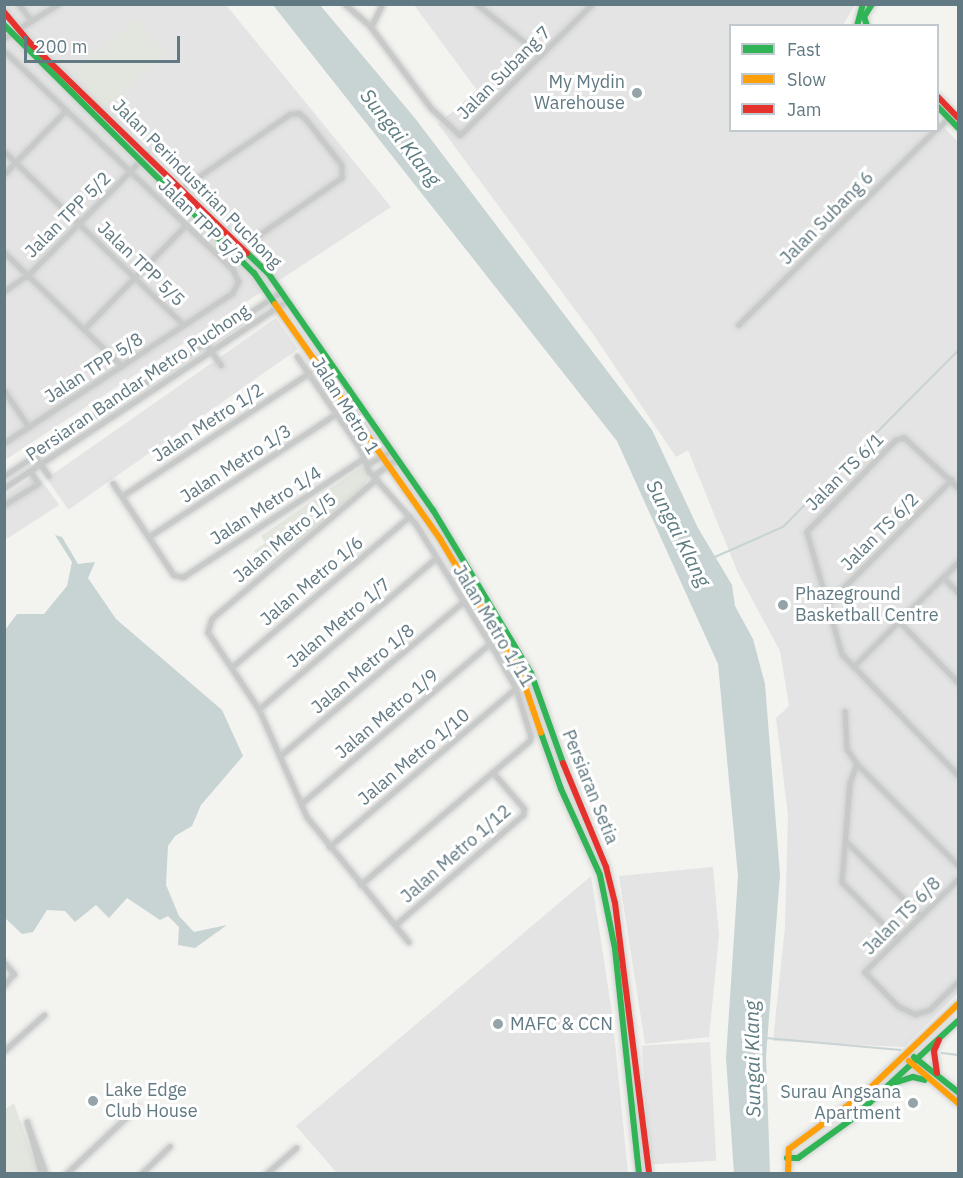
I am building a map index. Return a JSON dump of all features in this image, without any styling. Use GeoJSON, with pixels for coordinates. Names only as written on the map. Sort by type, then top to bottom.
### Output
{"type":"FeatureCollection","features":[{"type":"Feature","properties":{"kind":"street"},"geometry":{"type":"LineString","coordinates":[[19,4],[32,21]]}},
{"type":"Feature","properties":{"kind":"street"},"geometry":{"type":"LineString","coordinates":[[4,38],[58,4]]}},
{"type":"Feature","properties":{"kind":"street"},"geometry":{"type":"LineString","coordinates":[[345,4],[371,27],[382,4]]}},
{"type":"Feature","properties":{"kind":"street"},"geometry":{"type":"LineString","coordinates":[[477,4],[541,55]]}},
{"type":"Feature","properties":{"kind":"street","name":"Jalan Subang 7"},"geometry":{"type":"LineString","coordinates":[[371,27],[432,109],[460,135],[592,4]]}},
{"type":"Feature","properties":{"kind":"street"},"geometry":{"type":"LineString","coordinates":[[857,24],[856,15],[863,4]]}},
{"type":"Feature","properties":{"kind":"street"},"geometry":{"type":"LineString","coordinates":[[866,24],[864,17],[872,4]]}},
{"type":"Feature","properties":{"kind":"street","name":"Jalan Perindustrian Puchong"},"geometry":{"type":"LineString","coordinates":[[4,12],[18,29],[242,246],[287,301],[391,451]]}},
{"type":"Feature","properties":{"kind":"street","name":"Jalan Perindustrian Puchong"},"geometry":{"type":"LineString","coordinates":[[4,25],[235,252],[278,306],[380,459]]}},
{"type":"Feature","properties":{"kind":"street","name":"Jalan TPP 5/3"},"geometry":{"type":"LineString","coordinates":[[6,53],[186,225],[237,278],[232,293],[198,315]]}},
{"type":"Feature","properties":{"kind":"street"},"geometry":{"type":"LineString","coordinates":[[939,98],[953,116],[958,128]]}},
{"type":"Feature","properties":{"kind":"street"},"geometry":{"type":"LineString","coordinates":[[939,108],[953,116]]}},
{"type":"Feature","properties":{"kind":"street"},"geometry":{"type":"LineString","coordinates":[[4,174],[66,110]]}},
{"type":"Feature","properties":{"kind":"street"},"geometry":{"type":"LineString","coordinates":[[182,188],[284,118],[294,113],[302,116],[342,165],[342,178],[235,252]]}},
{"type":"Feature","properties":{"kind":"street","name":"Jalan Subang 6"},"geometry":{"type":"LineString","coordinates":[[939,127],[953,116]]}},
{"type":"Feature","properties":{"kind":"street","name":"Jalan Subang 6"},"geometry":{"type":"LineString","coordinates":[[738,325],[933,132]]}},
{"type":"Feature","properties":{"kind":"street","name":"Jalan TPP 5/5"},"geometry":{"type":"LineString","coordinates":[[4,151],[184,325]]}},
{"type":"Feature","properties":{"kind":"street","name":"Jalan TPP 5/2"},"geometry":{"type":"LineString","coordinates":[[4,291],[28,275],[147,154]]}},
{"type":"Feature","properties":{"kind":"street"},"geometry":{"type":"LineString","coordinates":[[84,329],[186,225]]}},
{"type":"Feature","properties":{"kind":"street"},"geometry":{"type":"LineString","coordinates":[[4,252],[122,366]]}},
{"type":"Feature","properties":{"kind":"street","name":"Persiaran Bandar Metro Puchong"},"geometry":{"type":"LineString","coordinates":[[4,476],[280,292]]}},
{"type":"Feature","properties":{"kind":"street","name":"Persiaran Bandar Metro Puchong"},"geometry":{"type":"LineString","coordinates":[[4,488],[287,301]]}},
{"type":"Feature","properties":{"kind":"street","name":"Jalan TPP 5/8"},"geometry":{"type":"LineString","coordinates":[[4,443],[198,315]]}},
{"type":"Feature","properties":{"kind":"street"},"geometry":{"type":"LineString","coordinates":[[205,342],[221,365]]}},
{"type":"Feature","properties":{"kind":"street","name":"Jalan Metro 1"},"geometry":{"type":"LineString","coordinates":[[297,356],[373,475]]}},
{"type":"Feature","properties":{"kind":"street","name":"Jalan Metro 1/2"},"geometry":{"type":"LineString","coordinates":[[122,496],[309,373]]}},
{"type":"Feature","properties":{"kind":"street"},"geometry":{"type":"LineString","coordinates":[[4,390],[28,427]]}},
{"type":"Feature","properties":{"kind":"street","name":"Jalan Metro 1/3"},"geometry":{"type":"LineString","coordinates":[[150,536],[336,414]]}},
{"type":"Feature","properties":{"kind":"street","name":"Jalan TS 6/1"},"geometry":{"type":"LineString","coordinates":[[958,488],[904,438],[896,440],[811,525],[807,532],[842,654],[958,775]]}},
{"type":"Feature","properties":{"kind":"street"},"geometry":{"type":"LineString","coordinates":[[366,465],[391,451]]}},
{"type":"Feature","properties":{"kind":"street","name":"Persiaran Setia"},"geometry":{"type":"LineString","coordinates":[[391,451],[433,510],[531,673],[577,803],[606,867],[627,976],[649,1173]]}},
{"type":"Feature","properties":{"kind":"street"},"geometry":{"type":"LineString","coordinates":[[35,456],[49,476]]}},
{"type":"Feature","properties":{"kind":"street","name":"Jalan Metro 1/4"},"geometry":{"type":"LineString","coordinates":[[150,536],[174,575],[183,577],[364,458]]}},
{"type":"Feature","properties":{"kind":"street","name":"Persiaran Setia"},"geometry":{"type":"LineString","coordinates":[[380,459],[440,539],[521,674],[561,789],[600,875],[620,980],[639,1173]]}},
{"type":"Feature","properties":{"kind":"street","name":"Jalan Metro 1/5"},"geometry":{"type":"LineString","coordinates":[[232,667],[208,632],[212,619],[373,475],[396,459]]}},
{"type":"Feature","properties":{"kind":"street"},"geometry":{"type":"LineString","coordinates":[[4,505],[38,484],[30,471]]}},
{"type":"Feature","properties":{"kind":"street","name":"Jalan Metro 1/11"},"geometry":{"type":"LineString","coordinates":[[361,885],[530,741],[516,688],[410,516],[373,475]]}},
{"type":"Feature","properties":{"kind":"street","name":"Jalan TS 6/2"},"geometry":{"type":"LineString","coordinates":[[829,603],[951,480]]}},
{"type":"Feature","properties":{"kind":"street"},"geometry":{"type":"LineString","coordinates":[[113,483],[150,536]]}},
{"type":"Feature","properties":{"kind":"street","name":"Jalan Metro 1/6"},"geometry":{"type":"LineString","coordinates":[[232,667],[410,516]]}},
{"type":"Feature","properties":{"kind":"street","name":"Jalan Metro 1/7"},"geometry":{"type":"LineString","coordinates":[[259,709],[436,558]]}},
{"type":"Feature","properties":{"kind":"street"},"geometry":{"type":"LineString","coordinates":[[853,667],[958,562]]}},
{"type":"Feature","properties":{"kind":"street"},"geometry":{"type":"LineString","coordinates":[[943,577],[958,592]]}},
{"type":"Feature","properties":{"kind":"street","name":"Jalan Metro 1/8"},"geometry":{"type":"LineString","coordinates":[[280,756],[463,602]]}},
{"type":"Feature","properties":{"kind":"street"},"geometry":{"type":"LineString","coordinates":[[899,621],[958,682]]}},
{"type":"Feature","properties":{"kind":"street","name":"Jalan Metro 1/9"},"geometry":{"type":"LineString","coordinates":[[301,804],[489,644]]}},
{"type":"Feature","properties":{"kind":"street"},"geometry":{"type":"LineString","coordinates":[[232,667],[259,709]]}},
{"type":"Feature","properties":{"kind":"street","name":"Jalan Metro 1/10"},"geometry":{"type":"LineString","coordinates":[[329,846],[516,688]]}},
{"type":"Feature","properties":{"kind":"street","name":"Jalan Metro 1/12"},"geometry":{"type":"LineString","coordinates":[[259,709],[301,804],[329,846],[409,942]]}},
{"type":"Feature","properties":{"kind":"street"},"geometry":{"type":"LineString","coordinates":[[845,711],[848,749],[857,764],[958,865]]}},
{"type":"Feature","properties":{"kind":"street"},"geometry":{"type":"LineString","coordinates":[[857,764],[850,783],[842,882],[898,939]]}},
{"type":"Feature","properties":{"kind":"street","name":"Jalan Metro 1/12"},"geometry":{"type":"LineString","coordinates":[[394,925],[523,815],[524,809],[493,773]]}},
{"type":"Feature","properties":{"kind":"street"},"geometry":{"type":"LineString","coordinates":[[847,841],[921,916]]}},
{"type":"Feature","properties":{"kind":"street","name":"Jalan TS 6/8"},"geometry":{"type":"LineString","coordinates":[[958,880],[865,972],[898,1006],[915,1014],[929,1010],[958,982]]}},
{"type":"Feature","properties":{"kind":"street"},"geometry":{"type":"LineString","coordinates":[[4,963],[14,976],[4,986]]}},
{"type":"Feature","properties":{"kind":"street"},"geometry":{"type":"LineString","coordinates":[[788,1173],[789,1149],[866,1092],[958,1004]]}},
{"type":"Feature","properties":{"kind":"street"},"geometry":{"type":"LineString","coordinates":[[4,1051],[44,1015]]}},
{"type":"Feature","properties":{"kind":"street"},"geometry":{"type":"LineString","coordinates":[[787,1158],[798,1158],[890,1084],[958,1021]]}},
{"type":"Feature","properties":{"kind":"street"},"geometry":{"type":"LineString","coordinates":[[939,1076],[934,1051],[943,1035]]}},
{"type":"Feature","properties":{"kind":"street"},"geometry":{"type":"LineString","coordinates":[[907,1055],[916,1058],[958,1092]]}},
{"type":"Feature","properties":{"kind":"street"},"geometry":{"type":"LineString","coordinates":[[907,1055],[910,1065],[958,1103]]}},
{"type":"Feature","properties":{"kind":"street"},"geometry":{"type":"LineString","coordinates":[[890,1084],[913,1077],[931,1082]]}},
{"type":"Feature","properties":{"kind":"street"},"geometry":{"type":"LineString","coordinates":[[66,1173],[137,1107]]}},
{"type":"Feature","properties":{"kind":"street"},"geometry":{"type":"LineString","coordinates":[[41,1173],[27,1122],[46,1173]]}},
{"type":"Feature","properties":{"kind":"street"},"geometry":{"type":"LineString","coordinates":[[141,1173],[170,1146]]}},
{"type":"Feature","properties":{"kind":"street"},"geometry":{"type":"LineString","coordinates":[[266,1173],[296,1148]]}},
{"type":"Feature","properties":{"kind":"shaded area"},"geometry":{"type":"Polygon","coordinates":[[[5,5],[226,5],[391,207],[5,460],[5,5]]]}},
{"type":"Feature","properties":{"kind":"shaded area"},"geometry":{"type":"Polygon","coordinates":[[[414,5],[855,5],[844,24],[729,24],[729,132],[939,132],[939,122],[958,142],[958,993],[904,1047],[773,1041],[785,927],[788,815],[776,718],[789,706],[780,651],[738,573],[688,450],[676,457],[593,334],[438,124],[477,90],[414,5]]]}},
{"type":"Feature","properties":{"kind":"shaded area"},"geometry":{"type":"Polygon","coordinates":[[[138,19],[167,55],[102,107],[73,71],[138,19]]]}},
{"type":"Feature","properties":{"kind":"shaded area"},"geometry":{"type":"Polygon","coordinates":[[[276,318],[298,349],[68,510],[47,479],[276,318]]]}},
{"type":"Feature","properties":{"kind":"shaded area"},"geometry":{"type":"Polygon","coordinates":[[[363,466],[369,474],[366,484],[268,567],[254,551],[265,543],[261,536],[363,466]]]}},
{"type":"Feature","properties":{"kind":"shaded area"},"geometry":{"type":"Polygon","coordinates":[[[37,474],[59,505],[5,540],[5,495],[37,474]]]}},
{"type":"Feature","properties":{"kind":"shaded area"},"geometry":{"type":"Polygon","coordinates":[[[713,867],[719,936],[709,1037],[645,1044],[619,876],[713,867]]]}},
{"type":"Feature","properties":{"kind":"shaded area","name":"MAFC & CCN"},"geometry":{"type":"Polygon","coordinates":[[[591,876],[612,1013],[628,1173],[337,1173],[296,1126],[591,876]]]}},
{"type":"Feature","properties":{"kind":"shaded area"},"geometry":{"type":"Polygon","coordinates":[[[710,1042],[716,1161],[648,1164],[642,1046],[710,1042]]]}},
{"type":"Feature","properties":{"kind":"shaded area"},"geometry":{"type":"Polygon","coordinates":[[[14,1103],[38,1173],[5,1174],[5,1109],[14,1103]]]}},
{"type":"Feature","properties":{"kind":"water","name":"Sungai Klang"},"geometry":{"type":"Polygon","coordinates":[[[273,5],[320,5],[414,117],[652,430],[698,528],[732,585],[735,606],[753,639],[765,684],[780,875],[766,1056],[770,1173],[734,1173],[726,1058],[738,876],[718,664],[617,441],[273,5]]]}},
{"type":"Feature","properties":{"kind":"water"},"geometry":{"type":"Polygon","coordinates":[[[55,535],[62,537],[78,564],[95,562],[88,578],[116,619],[222,710],[243,756],[201,805],[192,826],[175,836],[168,846],[166,885],[179,916],[194,932],[227,925],[195,948],[178,945],[179,927],[168,916],[160,920],[127,898],[109,918],[96,905],[75,922],[65,911],[47,910],[33,932],[22,934],[5,918],[5,630],[17,614],[44,614],[67,586],[72,562],[55,535]]]}},
{"type":"Feature","properties":{"kind":"waterway","name":"Sungai Klang"},"geometry":{"type":"LineString","coordinates":[[715,557],[783,527],[958,351]]}},
{"type":"Feature","properties":{"kind":"waterway","name":"Sungai Klang"},"geometry":{"type":"LineString","coordinates":[[766,1038],[900,1050]]}},
{"type":"Feature","properties":{"kind":"waterway"},"geometry":{"type":"LineString","coordinates":[[942,1053],[958,1055]]}},
{"type":"Feature","properties":{"kind":"traffic: fast"},"geometry":{"type":"LineString","coordinates":[[858,24],[863,4]]}},
{"type":"Feature","properties":{"kind":"traffic: fast"},"geometry":{"type":"LineString","coordinates":[[866,24],[864,17],[872,4]]}},
{"type":"Feature","properties":{"kind":"traffic: fast"},"geometry":{"type":"LineString","coordinates":[[4,25],[254,273],[275,304]]}},
{"type":"Feature","properties":{"kind":"traffic: fast"},"geometry":{"type":"LineString","coordinates":[[939,108],[958,128]]}},
{"type":"Feature","properties":{"kind":"traffic: fast"},"geometry":{"type":"LineString","coordinates":[[247,253],[268,273],[433,510],[531,673],[563,763]]}},
{"type":"Feature","properties":{"kind":"traffic: fast"},"geometry":{"type":"LineString","coordinates":[[541,733],[561,789],[600,875],[615,949],[639,1174]]}},
{"type":"Feature","properties":{"kind":"traffic: fast"},"geometry":{"type":"LineString","coordinates":[[787,1158],[798,1158],[852,1119],[958,1021]]}},
{"type":"Feature","properties":{"kind":"traffic: fast"},"geometry":{"type":"LineString","coordinates":[[914,1057],[958,1092]]}},
{"type":"Feature","properties":{"kind":"traffic: fast"},"geometry":{"type":"LineString","coordinates":[[894,1083],[913,1077],[925,1080]]}},
{"type":"Feature","properties":{"kind":"traffic: slow"},"geometry":{"type":"LineString","coordinates":[[275,304],[440,539],[521,674],[541,733]]}},
{"type":"Feature","properties":{"kind":"traffic: slow"},"geometry":{"type":"LineString","coordinates":[[788,1174],[789,1149],[866,1092],[958,1004]]}},
{"type":"Feature","properties":{"kind":"traffic: slow"},"geometry":{"type":"LineString","coordinates":[[909,1061],[958,1103]]}},
{"type":"Feature","properties":{"kind":"traffic: jam"},"geometry":{"type":"LineString","coordinates":[[4,12],[30,43],[247,253]]}},
{"type":"Feature","properties":{"kind":"traffic: jam"},"geometry":{"type":"LineString","coordinates":[[939,98],[958,118]]}},
{"type":"Feature","properties":{"kind":"traffic: jam"},"geometry":{"type":"LineString","coordinates":[[563,763],[606,867],[615,903],[649,1174]]}},
{"type":"Feature","properties":{"kind":"traffic: jam"},"geometry":{"type":"LineString","coordinates":[[937,1073],[934,1051],[939,1040]]}},
{"type":"Feature","properties":{"kind":"place","name":"My Mydin Warehouse"},"geometry":{"type":"Point","coordinates":[637,93]}},
{"type":"Feature","properties":{"kind":"place","name":"Phazeground Basketball Centre"},"geometry":{"type":"Point","coordinates":[783,605]}},
{"type":"Feature","properties":{"kind":"place","name":"MAFC & CCN"},"geometry":{"type":"Point","coordinates":[498,1024]}},
{"type":"Feature","properties":{"kind":"place","name":"Lake Edge Club House"},"geometry":{"type":"Point","coordinates":[93,1101]}},
{"type":"Feature","properties":{"kind":"place","name":"Surau Angsana Apartment"},"geometry":{"type":"Point","coordinates":[913,1103]}}]}
